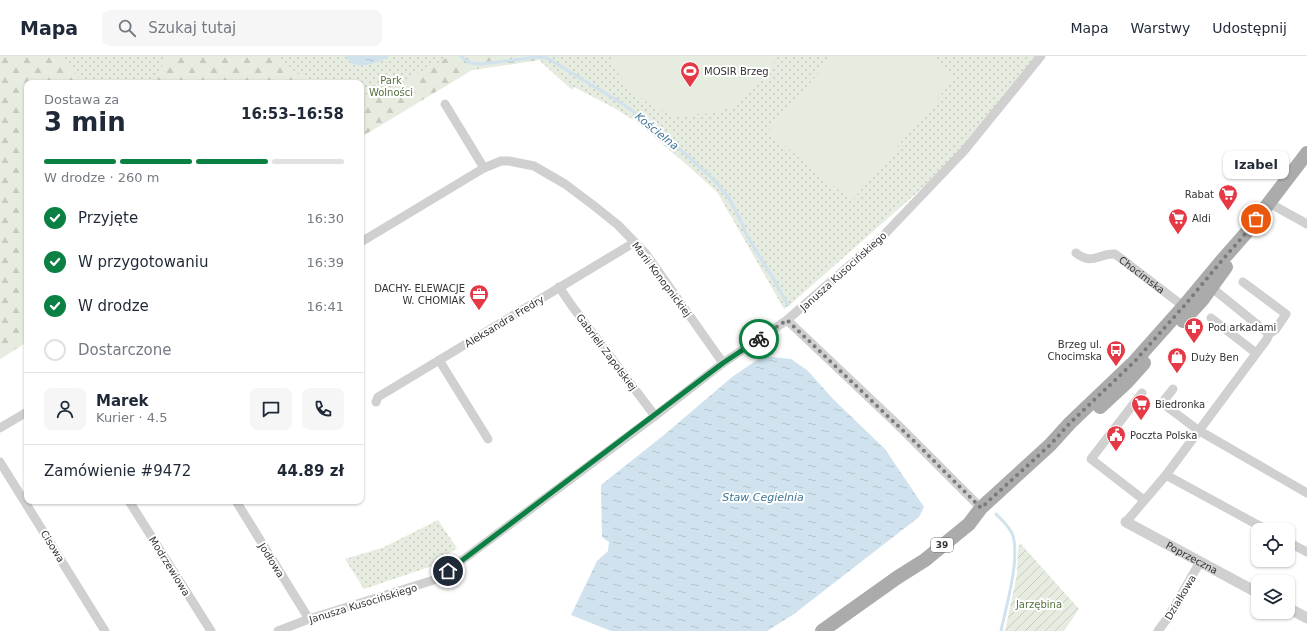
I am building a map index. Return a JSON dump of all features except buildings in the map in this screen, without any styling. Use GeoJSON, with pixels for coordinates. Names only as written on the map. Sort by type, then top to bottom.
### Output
{"type":"FeatureCollection","features":[{"type":"Feature","properties":{"kind":"main road","name":"39"},"geometry":{"type":"LineString","coordinates":[[822,631],[898,577],[921,553],[963,517],[981,508],[1050,445],[1076,427],[1127,382],[1187,309],[1224,258],[1246,233],[1307,153]]}},
{"type":"Feature","properties":{"kind":"main road","name":"39"},"geometry":{"type":"LineString","coordinates":[[1187,309],[1204,299],[1246,233]]}},
{"type":"Feature","properties":{"kind":"street","name":"Janusza Kusocińskiego"},"geometry":{"type":"LineString","coordinates":[[278,631],[309,619],[437,579],[655,416],[723,363],[787,320],[886,232],[964,151],[1041,56]]}},
{"type":"Feature","properties":{"kind":"street"},"geometry":{"type":"LineString","coordinates":[[445,104],[484,168]]}},
{"type":"Feature","properties":{"kind":"street","name":"Marii Konopnickiej"},"geometry":{"type":"LineString","coordinates":[[364,240],[484,168],[501,161],[509,160],[534,166],[565,184],[593,205],[618,225],[646,254],[723,363]]}},
{"type":"Feature","properties":{"kind":"street"},"geometry":{"type":"LineString","coordinates":[[1269,202],[1307,224]]}},
{"type":"Feature","properties":{"kind":"street","name":"Aleksandra Fredry"},"geometry":{"type":"LineString","coordinates":[[376,402],[378,396],[634,242]]}},
{"type":"Feature","properties":{"kind":"street","name":"Chocimska"},"geometry":{"type":"LineString","coordinates":[[1076,253],[1083,258],[1094,259],[1101,258],[1107,254],[1115,254],[1187,309]]}},
{"type":"Feature","properties":{"kind":"street"},"geometry":{"type":"LineString","coordinates":[[1126,522],[1166,475],[1267,339],[1269,334],[1276,329],[1286,314],[1243,282]]}},
{"type":"Feature","properties":{"kind":"street","name":"Gabrieli Zapolskiej"},"geometry":{"type":"LineString","coordinates":[[560,287],[572,306],[655,416]]}},
{"type":"Feature","properties":{"kind":"street"},"geometry":{"type":"LineString","coordinates":[[1212,288],[1269,334]]}},
{"type":"Feature","properties":{"kind":"street"},"geometry":{"type":"LineString","coordinates":[[1211,318],[1256,353]]}},
{"type":"Feature","properties":{"kind":"street"},"geometry":{"type":"LineString","coordinates":[[787,320],[981,508]]}},
{"type":"Feature","properties":{"kind":"street"},"geometry":{"type":"LineString","coordinates":[[439,360],[488,439]]}},
{"type":"Feature","properties":{"kind":"street"},"geometry":{"type":"LineString","coordinates":[[1173,389],[1162,403],[1198,430],[1307,493]]}},
{"type":"Feature","properties":{"kind":"street"},"geometry":{"type":"LineString","coordinates":[[1142,393],[1091,458],[1144,500]]}},
{"type":"Feature","properties":{"kind":"street"},"geometry":{"type":"LineString","coordinates":[[0,428],[24,414]]}},
{"type":"Feature","properties":{"kind":"street","name":"Cisowa"},"geometry":{"type":"LineString","coordinates":[[0,462],[24,501]]}},
{"type":"Feature","properties":{"kind":"street"},"geometry":{"type":"LineString","coordinates":[[1166,475],[1253,523]]}},
{"type":"Feature","properties":{"kind":"street","name":"Cisowa"},"geometry":{"type":"LineString","coordinates":[[26,504],[105,631]]}},
{"type":"Feature","properties":{"kind":"street","name":"Modrzewiowa"},"geometry":{"type":"LineString","coordinates":[[131,504],[211,631]]}},
{"type":"Feature","properties":{"kind":"street","name":"Jodłowa"},"geometry":{"type":"LineString","coordinates":[[238,504],[309,619]]}},
{"type":"Feature","properties":{"kind":"street","name":"Poprzeczna"},"geometry":{"type":"LineString","coordinates":[[1126,522],[1251,588]]}},
{"type":"Feature","properties":{"kind":"street"},"geometry":{"type":"LineString","coordinates":[[1295,546],[1307,552]]}},
{"type":"Feature","properties":{"kind":"street","name":"Działkowa"},"geometry":{"type":"LineString","coordinates":[[1158,631],[1176,604],[1200,562]]}},
{"type":"Feature","properties":{"kind":"street"},"geometry":{"type":"LineString","coordinates":[[1295,612],[1307,618]]}},
{"type":"Feature","properties":{"kind":"green space","name":"Park Wolności"},"geometry":{"type":"Polygon","coordinates":[[[0,56],[1041,56],[964,151],[784,309],[717,192],[635,121],[616,109],[574,87],[572,90],[539,60],[472,70],[364,135],[364,80],[24,80],[24,344],[0,359],[0,56]]]}},
{"type":"Feature","properties":{"kind":"green space"},"geometry":{"type":"Polygon","coordinates":[[[0,56],[57,56],[81,80],[24,80],[24,344],[0,359],[0,56]]]}},
{"type":"Feature","properties":{"kind":"green space"},"geometry":{"type":"Polygon","coordinates":[[[168,56],[275,56],[306,80],[157,80],[161,68],[168,56]]]}},
{"type":"Feature","properties":{"kind":"green space"},"geometry":{"type":"Polygon","coordinates":[[[450,56],[542,56],[539,60],[472,70],[364,135],[364,94],[374,96],[450,56]]]}},
{"type":"Feature","properties":{"kind":"green space","name":"MOSIR Brzeg"},"geometry":{"type":"Polygon","coordinates":[[[610,56],[779,56],[750,91],[731,107],[712,113],[678,116],[665,112],[650,104],[635,93],[623,81],[610,56]]]}},
{"type":"Feature","properties":{"kind":"green space"},"geometry":{"type":"Polygon","coordinates":[[[833,56],[931,56],[956,77],[852,201],[768,132],[833,56]]]}},
{"type":"Feature","properties":{"kind":"green space"},"geometry":{"type":"Polygon","coordinates":[[[438,520],[457,548],[429,567],[364,589],[345,559],[382,548],[438,520]]]}},
{"type":"Feature","properties":{"kind":"green space","name":"Jarzębina"},"geometry":{"type":"Polygon","coordinates":[[[1020,543],[1079,609],[1064,631],[1005,631],[1017,574],[1018,550],[1020,543]]]}},
{"type":"Feature","properties":{"kind":"water"},"geometry":{"type":"Polygon","coordinates":[[[346,56],[390,56],[373,64],[360,65],[349,61],[346,56]]]}},
{"type":"Feature","properties":{"kind":"water","name":"Staw Cegielnia"},"geometry":{"type":"Polygon","coordinates":[[[763,356],[791,359],[807,370],[834,400],[885,449],[924,507],[919,517],[794,614],[767,631],[611,631],[571,615],[597,561],[608,551],[609,542],[602,537],[601,485],[664,435],[732,377],[763,356]]]}},
{"type":"Feature","properties":{"kind":"waterway","name":"Kościelna"},"geometry":{"type":"LineString","coordinates":[[461,56],[470,63],[481,64],[538,57],[547,58],[623,104],[641,117],[662,133],[713,179],[729,198],[747,236],[788,305]]}},
{"type":"Feature","properties":{"kind":"waterway","name":"Kościelna"},"geometry":{"type":"LineString","coordinates":[[996,514],[1010,530],[1015,546],[1012,584],[1001,631]]}},
{"type":"Feature","properties":{"kind":"way so far"},"geometry":{"type":"LineString","coordinates":[[759,339],[787,320],[968,493],[981,508],[1050,445],[1070,423],[1135,361],[1184,306],[1246,233],[1256,219]]}},
{"type":"Feature","properties":{"kind":"place","name":"MOSIR Brzeg"},"geometry":{"type":"Point","coordinates":[690,88]}},
{"type":"Feature","properties":{"kind":"place","name":"Rabat"},"geometry":{"type":"Point","coordinates":[1228,211]}},
{"type":"Feature","properties":{"kind":"place","name":"Izabel"},"geometry":{"type":"Point","coordinates":[1256,219]}},
{"type":"Feature","properties":{"kind":"place","name":"Aldi"},"geometry":{"type":"Point","coordinates":[1178,235]}},
{"type":"Feature","properties":{"kind":"place","name":"DACHY- ELEWACJE W. CHOMIAK"},"geometry":{"type":"Point","coordinates":[479,311]}},
{"type":"Feature","properties":{"kind":"place","name":"Pod arkadami"},"geometry":{"type":"Point","coordinates":[1194,344]}},
{"type":"Feature","properties":{"kind":"place","name":"Brzeg ul. Chocimska"},"geometry":{"type":"Point","coordinates":[1116,367]}},
{"type":"Feature","properties":{"kind":"place","name":"Duży Ben"},"geometry":{"type":"Point","coordinates":[1177,374]}},
{"type":"Feature","properties":{"kind":"place","name":"Biedronka"},"geometry":{"type":"Point","coordinates":[1141,421]}},
{"type":"Feature","properties":{"kind":"place","name":"Poczta Polska"},"geometry":{"type":"Point","coordinates":[1116,452]}},
{"type":"Feature","properties":{"kind":"route"},"geometry":{"type":"LineString","coordinates":[[448,571],[723,363],[759,339]]}}]}
